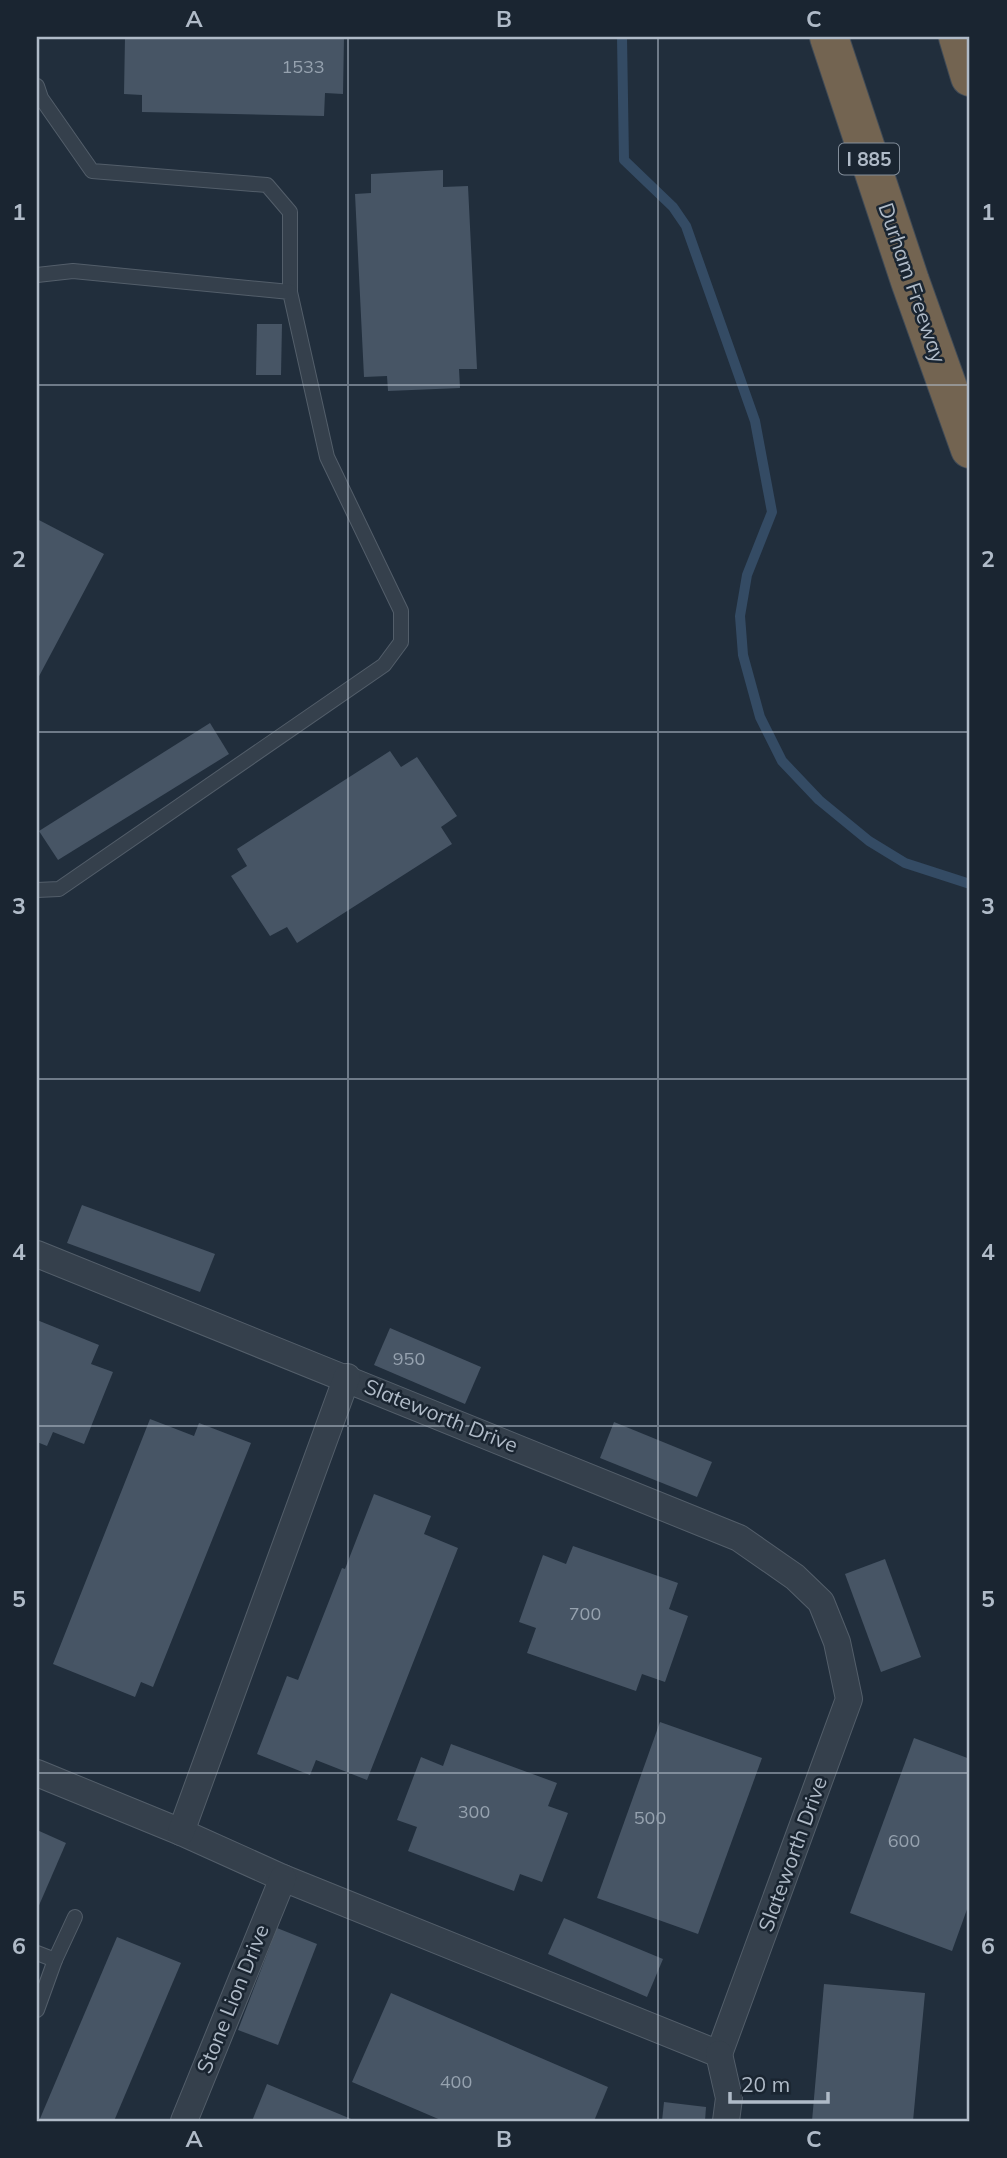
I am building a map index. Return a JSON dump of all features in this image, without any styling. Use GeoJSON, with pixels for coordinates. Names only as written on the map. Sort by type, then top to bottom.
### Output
{"type":"FeatureCollection","features":[{"type":"Feature","properties":{"kind":"highway","name":"Durham Freeway"},"geometry":{"type":"LineString","coordinates":[[829,37],[901,256],[970,449]]}},
{"type":"Feature","properties":{"kind":"highway"},"geometry":{"type":"LineString","coordinates":[[958,37],[970,76]]}},
{"type":"Feature","properties":{"kind":"street","name":"Slateworth Drive"},"geometry":{"type":"LineString","coordinates":[[37,1254],[739,1538],[795,1577],[821,1602],[837,1642],[849,1699],[719,2054]]}},
{"type":"Feature","properties":{"kind":"street","name":"Slateworth Drive"},"geometry":{"type":"LineString","coordinates":[[181,1832],[346,1377]]}},
{"type":"Feature","properties":{"kind":"street"},"geometry":{"type":"LineString","coordinates":[[37,1773],[181,1832],[282,1878],[719,2054],[729,2098],[726,2121]]}},
{"type":"Feature","properties":{"kind":"street","name":"Stone Lion Drive"},"geometry":{"type":"LineString","coordinates":[[184,2121],[282,1878]]}},
{"type":"Feature","properties":{"kind":"lane"},"geometry":{"type":"LineString","coordinates":[[37,86],[41,98],[92,171],[267,186],[290,212],[289,292],[327,457],[401,611],[401,642],[384,665],[59,889],[37,890]]}},
{"type":"Feature","properties":{"kind":"lane"},"geometry":{"type":"LineString","coordinates":[[37,275],[73,271],[289,292]]}},
{"type":"Feature","properties":{"kind":"lane"},"geometry":{"type":"LineString","coordinates":[[37,2010],[55,1960],[75,1917]]}},
{"type":"Feature","properties":{"kind":"lane"},"geometry":{"type":"LineString","coordinates":[[37,1953],[55,1960]]}},
{"type":"Feature","properties":{"kind":"building"},"geometry":{"type":"Polygon","coordinates":[[[125,37],[344,37],[343,94],[325,93],[324,116],[142,112],[142,95],[124,94],[125,37]]]}},
{"type":"Feature","properties":{"kind":"building"},"geometry":{"type":"Polygon","coordinates":[[[443,170],[443,187],[468,186],[477,369],[459,369],[460,388],[388,391],[387,376],[364,377],[355,194],[371,193],[371,174],[443,170]]]}},
{"type":"Feature","properties":{"kind":"building"},"geometry":{"type":"Polygon","coordinates":[[[257,324],[282,324],[281,375],[256,375],[257,324]]]}},
{"type":"Feature","properties":{"kind":"building"},"geometry":{"type":"Polygon","coordinates":[[[37,519],[104,554],[37,680],[37,519]]]}},
{"type":"Feature","properties":{"kind":"building"},"geometry":{"type":"Polygon","coordinates":[[[210,723],[229,754],[58,860],[39,831],[210,723]]]}},
{"type":"Feature","properties":{"kind":"building"},"geometry":{"type":"Polygon","coordinates":[[[390,751],[401,767],[417,757],[457,816],[441,827],[452,844],[297,943],[287,927],[270,936],[231,876],[247,866],[237,849],[390,751]]]}},
{"type":"Feature","properties":{"kind":"building"},"geometry":{"type":"Polygon","coordinates":[[[82,1205],[215,1254],[200,1292],[67,1243],[82,1205]]]}},
{"type":"Feature","properties":{"kind":"building"},"geometry":{"type":"Polygon","coordinates":[[[37,1320],[99,1345],[91,1364],[113,1372],[84,1444],[53,1432],[47,1446],[37,1442],[37,1320]]]}},
{"type":"Feature","properties":{"kind":"building"},"geometry":{"type":"Polygon","coordinates":[[[390,1328],[481,1367],[465,1404],[374,1365],[390,1328]]]}},
{"type":"Feature","properties":{"kind":"building"},"geometry":{"type":"Polygon","coordinates":[[[150,1419],[194,1436],[199,1423],[251,1443],[153,1687],[141,1682],[135,1697],[53,1664],[150,1419]]]}},
{"type":"Feature","properties":{"kind":"building"},"geometry":{"type":"Polygon","coordinates":[[[614,1422],[712,1462],[697,1497],[600,1458],[614,1422]]]}},
{"type":"Feature","properties":{"kind":"building"},"geometry":{"type":"Polygon","coordinates":[[[374,1494],[431,1516],[424,1534],[458,1548],[367,1780],[316,1760],[310,1775],[257,1754],[287,1676],[298,1680],[374,1494]]]}},
{"type":"Feature","properties":{"kind":"building"},"geometry":{"type":"Polygon","coordinates":[[[573,1546],[678,1583],[669,1609],[688,1616],[665,1682],[642,1674],[636,1691],[527,1653],[536,1628],[519,1622],[543,1555],[566,1564],[573,1546]]]}},
{"type":"Feature","properties":{"kind":"building"},"geometry":{"type":"Polygon","coordinates":[[[885,1559],[921,1657],[881,1672],[845,1574],[885,1559]]]}},
{"type":"Feature","properties":{"kind":"building"},"geometry":{"type":"Polygon","coordinates":[[[660,1722],[762,1758],[698,1934],[597,1898],[660,1722]]]}},
{"type":"Feature","properties":{"kind":"building"},"geometry":{"type":"Polygon","coordinates":[[[914,1738],[970,1759],[970,1901],[952,1951],[850,1913],[914,1738]]]}},
{"type":"Feature","properties":{"kind":"building"},"geometry":{"type":"Polygon","coordinates":[[[451,1744],[557,1783],[548,1806],[568,1813],[542,1882],[520,1874],[514,1891],[408,1851],[417,1827],[397,1820],[421,1757],[443,1766],[451,1744]]]}},
{"type":"Feature","properties":{"kind":"building"},"geometry":{"type":"Polygon","coordinates":[[[37,1830],[66,1843],[37,1910],[37,1830]]]}},
{"type":"Feature","properties":{"kind":"building"},"geometry":{"type":"Polygon","coordinates":[[[564,1918],[663,1959],[647,1997],[548,1954],[564,1918]]]}},
{"type":"Feature","properties":{"kind":"building"},"geometry":{"type":"Polygon","coordinates":[[[277,1928],[317,1944],[278,2045],[238,2030],[277,1928]]]}},
{"type":"Feature","properties":{"kind":"building"},"geometry":{"type":"Polygon","coordinates":[[[117,1937],[181,1963],[114,2121],[39,2121],[117,1937]]]}},
{"type":"Feature","properties":{"kind":"building"},"geometry":{"type":"Polygon","coordinates":[[[824,1984],[925,1993],[913,2121],[812,2121],[824,1984]]]}},
{"type":"Feature","properties":{"kind":"building"},"geometry":{"type":"Polygon","coordinates":[[[391,1993],[608,2087],[594,2121],[443,2121],[352,2082],[391,1993]]]}},
{"type":"Feature","properties":{"kind":"building"},"geometry":{"type":"Polygon","coordinates":[[[267,2084],[356,2121],[252,2121],[267,2084]]]}},
{"type":"Feature","properties":{"kind":"building"},"geometry":{"type":"Polygon","coordinates":[[[664,2102],[706,2107],[705,2121],[662,2121],[664,2102]]]}},
{"type":"Feature","properties":{"kind":"waterway"},"geometry":{"type":"LineString","coordinates":[[622,37],[624,160],[673,207],[686,226],[755,421],[772,512],[747,575],[740,616],[743,655],[760,717],[782,761],[819,800],[869,841],[905,863],[970,884]]}}]}
